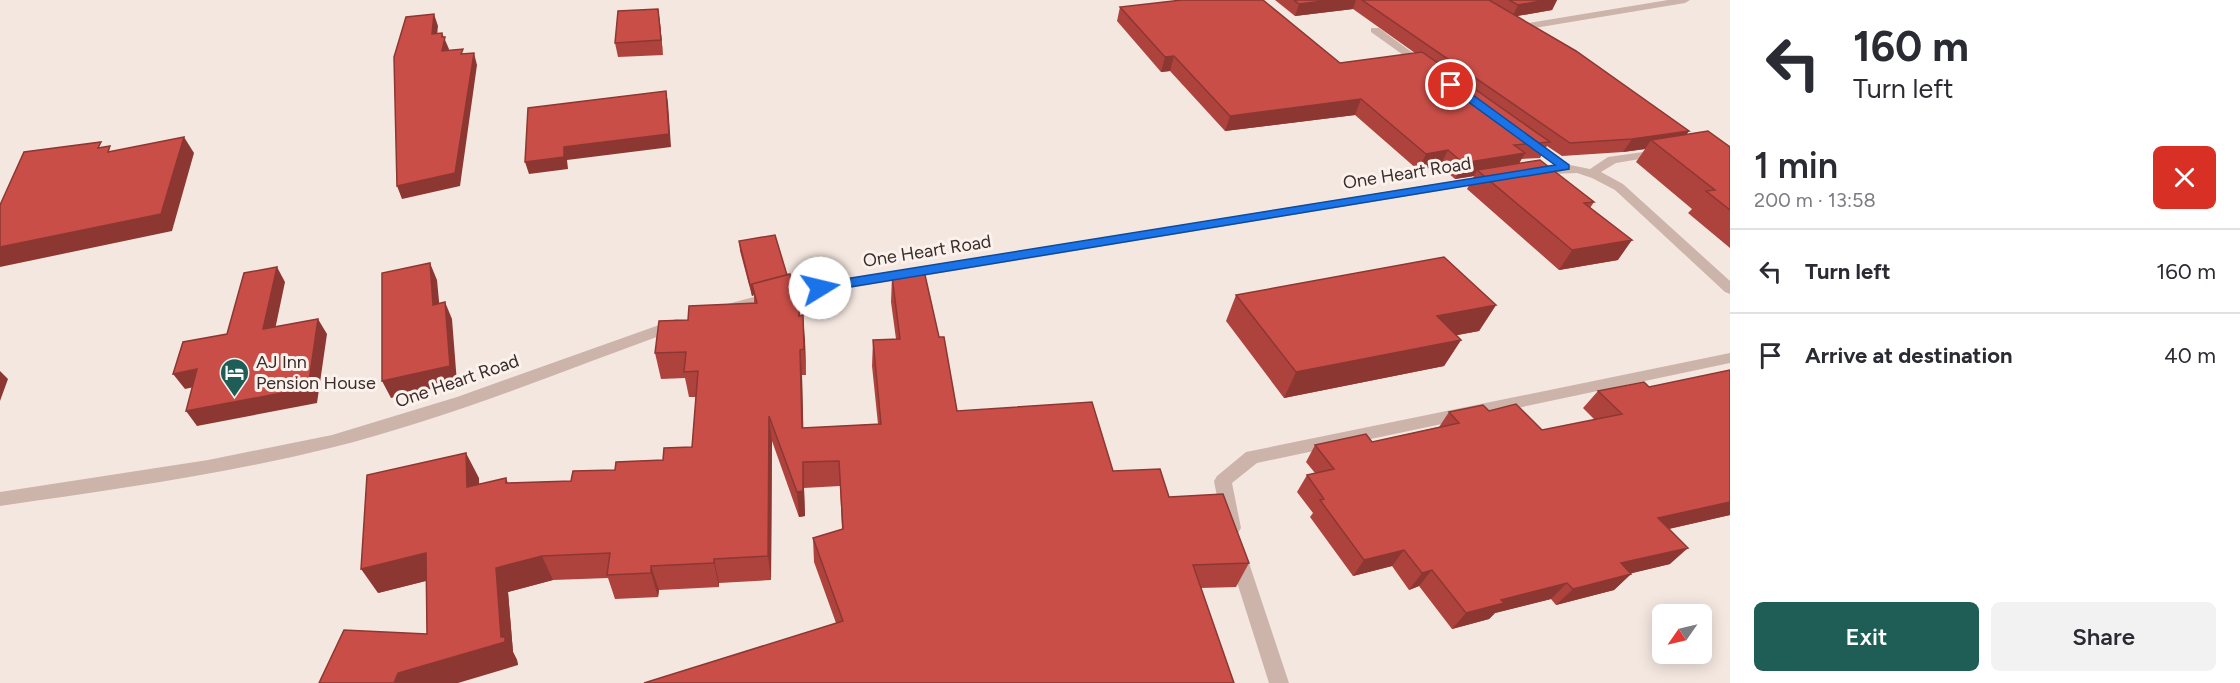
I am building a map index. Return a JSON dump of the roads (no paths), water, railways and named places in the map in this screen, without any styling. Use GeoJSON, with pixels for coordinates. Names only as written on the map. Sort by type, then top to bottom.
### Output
{"type":"FeatureCollection","features":[{"type":"Feature","properties":{"kind":"street"},"geometry":{"type":"LineString","coordinates":[[1541,39],[1517,25],[1685,0]]}},
{"type":"Feature","properties":{"kind":"street"},"geometry":{"type":"LineString","coordinates":[[1376,30],[1432,71]]}},
{"type":"Feature","properties":{"kind":"street"},"geometry":{"type":"LineString","coordinates":[[1518,133],[1565,167]]}},
{"type":"Feature","properties":{"kind":"street"},"geometry":{"type":"LineString","coordinates":[[1593,172],[1612,160],[1673,150]]}},
{"type":"Feature","properties":{"kind":"street","name":"One Heart Road"},"geometry":{"type":"LineString","coordinates":[[715,312],[783,294],[1565,167],[1593,172],[1619,187],[1730,289]]}},
{"type":"Feature","properties":{"kind":"street","name":"One Heart Road"},"geometry":{"type":"LineString","coordinates":[[0,499],[259,459],[333,441],[397,422],[694,318]]}},
{"type":"Feature","properties":{"kind":"street"},"geometry":{"type":"LineString","coordinates":[[1279,683],[1236,552],[1223,481],[1252,457],[1730,358]]}},
{"type":"Feature","properties":{"kind":"place","name":"AJ Inn Pension House"},"geometry":{"type":"Point","coordinates":[235,398]}}]}
